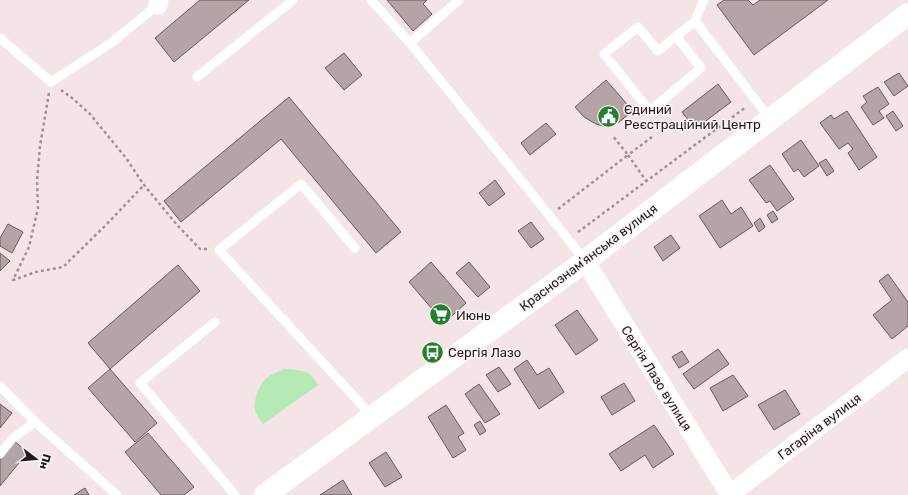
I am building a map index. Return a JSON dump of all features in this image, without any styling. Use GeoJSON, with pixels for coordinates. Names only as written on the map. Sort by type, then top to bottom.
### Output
{"type":"FeatureCollection","features":[{"type":"Feature","properties":{"kind":"street","name":"Краснознамʼянська вулиця"},"geometry":{"type":"LineString","coordinates":[[265,495],[584,261],[908,14]]}},
{"type":"Feature","properties":{"kind":"street","name":"Сергія Лазо вулиця"},"geometry":{"type":"LineString","coordinates":[[584,261],[730,495]]}},
{"type":"Feature","properties":{"kind":"street","name":"Гагаріна вулиця"},"geometry":{"type":"LineString","coordinates":[[730,495],[908,358]]}},
{"type":"Feature","properties":{"kind":"lane"},"geometry":{"type":"LineString","coordinates":[[197,77],[293,0]]}},
{"type":"Feature","properties":{"kind":"lane"},"geometry":{"type":"LineString","coordinates":[[371,0],[410,43],[549,215],[584,261]]}},
{"type":"Feature","properties":{"kind":"lane"},"geometry":{"type":"LineString","coordinates":[[410,43],[459,0]]}},
{"type":"Feature","properties":{"kind":"lane"},"geometry":{"type":"LineString","coordinates":[[676,36],[701,68],[650,111],[604,54],[638,27],[658,51],[676,36],[695,21],[704,0]]}},
{"type":"Feature","properties":{"kind":"lane"},"geometry":{"type":"LineString","coordinates":[[0,38],[51,82],[111,43],[161,2]]}},
{"type":"Feature","properties":{"kind":"lane"},"geometry":{"type":"LineString","coordinates":[[695,21],[770,119]]}},
{"type":"Feature","properties":{"kind":"lane"},"geometry":{"type":"LineString","coordinates":[[355,248],[301,184],[219,250],[373,417]]}},
{"type":"Feature","properties":{"kind":"lane"},"geometry":{"type":"LineString","coordinates":[[214,322],[140,383],[235,495]]}},
{"type":"Feature","properties":{"kind":"lane"},"geometry":{"type":"LineString","coordinates":[[0,386],[36,422],[117,495]]}},
{"type":"Feature","properties":{"kind":"lane"},"geometry":{"type":"LineString","coordinates":[[0,454],[12,439],[36,422]]}},
{"type":"Feature","properties":{"kind":"path"},"geometry":{"type":"LineString","coordinates":[[144,185],[64,267],[36,272],[13,280],[29,247],[38,208],[40,146],[51,82],[90,114],[126,158],[144,185],[178,226],[200,249],[219,250]]}},
{"type":"Feature","properties":{"kind":"path"},"geometry":{"type":"LineString","coordinates":[[568,240],[756,100]]}},
{"type":"Feature","properties":{"kind":"path"},"geometry":{"type":"LineString","coordinates":[[613,136],[647,182]]}},
{"type":"Feature","properties":{"kind":"path"},"geometry":{"type":"LineString","coordinates":[[549,215],[652,137]]}},
{"type":"Feature","properties":{"kind":"green space"},"geometry":{"type":"Polygon","coordinates":[[[284,369],[307,372],[312,376],[318,385],[263,424],[257,416],[255,410],[257,393],[264,380],[284,369]]]}},
{"type":"Feature","properties":{"kind":"building"},"geometry":{"type":"Polygon","coordinates":[[[200,0],[249,0],[174,62],[155,38],[200,0]]]}},
{"type":"Feature","properties":{"kind":"building"},"geometry":{"type":"Polygon","coordinates":[[[387,0],[427,0],[423,4],[432,14],[413,31],[387,0]]]}},
{"type":"Feature","properties":{"kind":"building"},"geometry":{"type":"Polygon","coordinates":[[[724,0],[748,0],[753,5],[760,0],[828,0],[754,55],[717,5],[724,0]]]}},
{"type":"Feature","properties":{"kind":"building"},"geometry":{"type":"Polygon","coordinates":[[[344,53],[362,75],[344,90],[325,68],[344,53]]]}},
{"type":"Feature","properties":{"kind":"building"},"geometry":{"type":"Polygon","coordinates":[[[899,73],[908,86],[894,96],[884,82],[899,73]]]}},
{"type":"Feature","properties":{"kind":"building"},"geometry":{"type":"Polygon","coordinates":[[[606,80],[633,111],[619,122],[609,126],[603,126],[584,117],[575,107],[606,80]]]}},
{"type":"Feature","properties":{"kind":"building"},"geometry":{"type":"Polygon","coordinates":[[[718,84],[731,102],[695,129],[682,112],[718,84]]]}},
{"type":"Feature","properties":{"kind":"building"},"geometry":{"type":"Polygon","coordinates":[[[878,87],[889,104],[879,111],[884,118],[873,125],[861,107],[867,102],[863,96],[878,87]]]}},
{"type":"Feature","properties":{"kind":"building"},"geometry":{"type":"Polygon","coordinates":[[[289,97],[401,232],[376,253],[281,139],[181,222],[164,201],[289,97]]]}},
{"type":"Feature","properties":{"kind":"building"},"geometry":{"type":"Polygon","coordinates":[[[847,111],[877,157],[859,170],[848,153],[853,149],[848,143],[839,149],[820,123],[831,115],[834,119],[847,111]]]}},
{"type":"Feature","properties":{"kind":"building"},"geometry":{"type":"Polygon","coordinates":[[[893,111],[903,126],[896,131],[886,116],[893,111]]]}},
{"type":"Feature","properties":{"kind":"building"},"geometry":{"type":"Polygon","coordinates":[[[546,123],[556,134],[530,155],[521,143],[546,123]]]}},
{"type":"Feature","properties":{"kind":"building"},"geometry":{"type":"Polygon","coordinates":[[[801,140],[819,166],[804,177],[798,169],[794,172],[782,154],[801,140]]]}},
{"type":"Feature","properties":{"kind":"building"},"geometry":{"type":"Polygon","coordinates":[[[826,159],[834,171],[827,176],[819,163],[826,159]]]}},
{"type":"Feature","properties":{"kind":"building"},"geometry":{"type":"Polygon","coordinates":[[[770,165],[794,199],[777,211],[770,201],[766,203],[749,180],[770,165]]]}},
{"type":"Feature","properties":{"kind":"building"},"geometry":{"type":"Polygon","coordinates":[[[495,180],[505,194],[489,206],[479,193],[495,180]]]}},
{"type":"Feature","properties":{"kind":"building"},"geometry":{"type":"Polygon","coordinates":[[[722,200],[731,214],[741,207],[753,226],[720,248],[699,216],[722,200]]]}},
{"type":"Feature","properties":{"kind":"building"},"geometry":{"type":"Polygon","coordinates":[[[773,211],[778,219],[772,223],[767,215],[773,211]]]}},
{"type":"Feature","properties":{"kind":"building"},"geometry":{"type":"Polygon","coordinates":[[[760,218],[765,227],[759,232],[754,223],[760,218]]]}},
{"type":"Feature","properties":{"kind":"building"},"geometry":{"type":"Polygon","coordinates":[[[531,222],[544,239],[531,248],[518,231],[531,222]]]}},
{"type":"Feature","properties":{"kind":"building"},"geometry":{"type":"Polygon","coordinates":[[[8,224],[23,232],[12,253],[0,246],[0,238],[8,224]]]}},
{"type":"Feature","properties":{"kind":"building"},"geometry":{"type":"Polygon","coordinates":[[[671,235],[680,248],[663,261],[654,247],[671,235]]]}},
{"type":"Feature","properties":{"kind":"building"},"geometry":{"type":"Polygon","coordinates":[[[0,253],[10,261],[0,271],[0,253]]]}},
{"type":"Feature","properties":{"kind":"building"},"geometry":{"type":"Polygon","coordinates":[[[431,262],[466,303],[444,323],[409,282],[431,262]]]}},
{"type":"Feature","properties":{"kind":"building"},"geometry":{"type":"Polygon","coordinates":[[[469,262],[490,287],[478,297],[456,273],[469,262]]]}},
{"type":"Feature","properties":{"kind":"building"},"geometry":{"type":"Polygon","coordinates":[[[178,265],[200,291],[110,369],[88,343],[178,265]]]}},
{"type":"Feature","properties":{"kind":"building"},"geometry":{"type":"Polygon","coordinates":[[[888,274],[908,302],[908,326],[892,339],[873,315],[892,300],[879,281],[888,274]]]}},
{"type":"Feature","properties":{"kind":"building"},"geometry":{"type":"Polygon","coordinates":[[[577,310],[598,340],[576,355],[555,325],[577,310]]]}},
{"type":"Feature","properties":{"kind":"building"},"geometry":{"type":"Polygon","coordinates":[[[718,349],[729,364],[694,389],[683,374],[718,349]]]}},
{"type":"Feature","properties":{"kind":"building"},"geometry":{"type":"Polygon","coordinates":[[[682,351],[689,362],[679,368],[672,357],[682,351]]]}},
{"type":"Feature","properties":{"kind":"building"},"geometry":{"type":"Polygon","coordinates":[[[527,360],[537,375],[549,368],[564,392],[539,409],[514,369],[527,360]]]}},
{"type":"Feature","properties":{"kind":"building"},"geometry":{"type":"Polygon","coordinates":[[[499,367],[511,384],[498,392],[486,375],[499,367]]]}},
{"type":"Feature","properties":{"kind":"building"},"geometry":{"type":"Polygon","coordinates":[[[110,369],[157,423],[135,442],[88,388],[110,369]]]}},
{"type":"Feature","properties":{"kind":"building"},"geometry":{"type":"Polygon","coordinates":[[[733,375],[748,396],[723,411],[710,388],[733,375]]]}},
{"type":"Feature","properties":{"kind":"building"},"geometry":{"type":"Polygon","coordinates":[[[624,383],[635,401],[612,415],[601,397],[624,383]]]}},
{"type":"Feature","properties":{"kind":"building"},"geometry":{"type":"Polygon","coordinates":[[[479,384],[500,414],[485,423],[465,394],[479,384]]]}},
{"type":"Feature","properties":{"kind":"building"},"geometry":{"type":"Polygon","coordinates":[[[785,390],[800,414],[774,430],[758,405],[785,390]]]}},
{"type":"Feature","properties":{"kind":"building"},"geometry":{"type":"Polygon","coordinates":[[[0,404],[12,413],[0,428],[0,404]]]}},
{"type":"Feature","properties":{"kind":"building"},"geometry":{"type":"Polygon","coordinates":[[[446,405],[464,433],[458,437],[466,450],[453,458],[428,417],[446,405]]]}},
{"type":"Feature","properties":{"kind":"building"},"geometry":{"type":"Polygon","coordinates":[[[480,421],[486,431],[480,435],[474,425],[480,421]]]}},
{"type":"Feature","properties":{"kind":"building"},"geometry":{"type":"Polygon","coordinates":[[[654,425],[674,454],[653,468],[645,455],[621,471],[609,454],[654,425]]]}},
{"type":"Feature","properties":{"kind":"building"},"geometry":{"type":"Polygon","coordinates":[[[148,433],[194,487],[184,495],[161,495],[125,452],[148,433]]]}},
{"type":"Feature","properties":{"kind":"building"},"geometry":{"type":"Polygon","coordinates":[[[14,441],[28,452],[0,486],[0,458],[14,441]]]}},
{"type":"Feature","properties":{"kind":"building"},"geometry":{"type":"Polygon","coordinates":[[[386,452],[402,477],[385,487],[369,463],[386,452]]]}},
{"type":"Feature","properties":{"kind":"building"},"geometry":{"type":"Polygon","coordinates":[[[343,480],[352,495],[320,495],[343,480]]]}},
{"type":"Feature","properties":{"kind":"building"},"geometry":{"type":"Polygon","coordinates":[[[85,488],[89,495],[74,495],[85,488]]]}},
{"type":"Feature","properties":{"kind":"place","name":"Єдиний Реєстраційний Центр"},"geometry":{"type":"Point","coordinates":[609,116]}},
{"type":"Feature","properties":{"kind":"place","name":"Июнь"},"geometry":{"type":"Point","coordinates":[441,315]}},
{"type":"Feature","properties":{"kind":"place","name":"Сергія Лазо"},"geometry":{"type":"Point","coordinates":[432,352]}}]}
